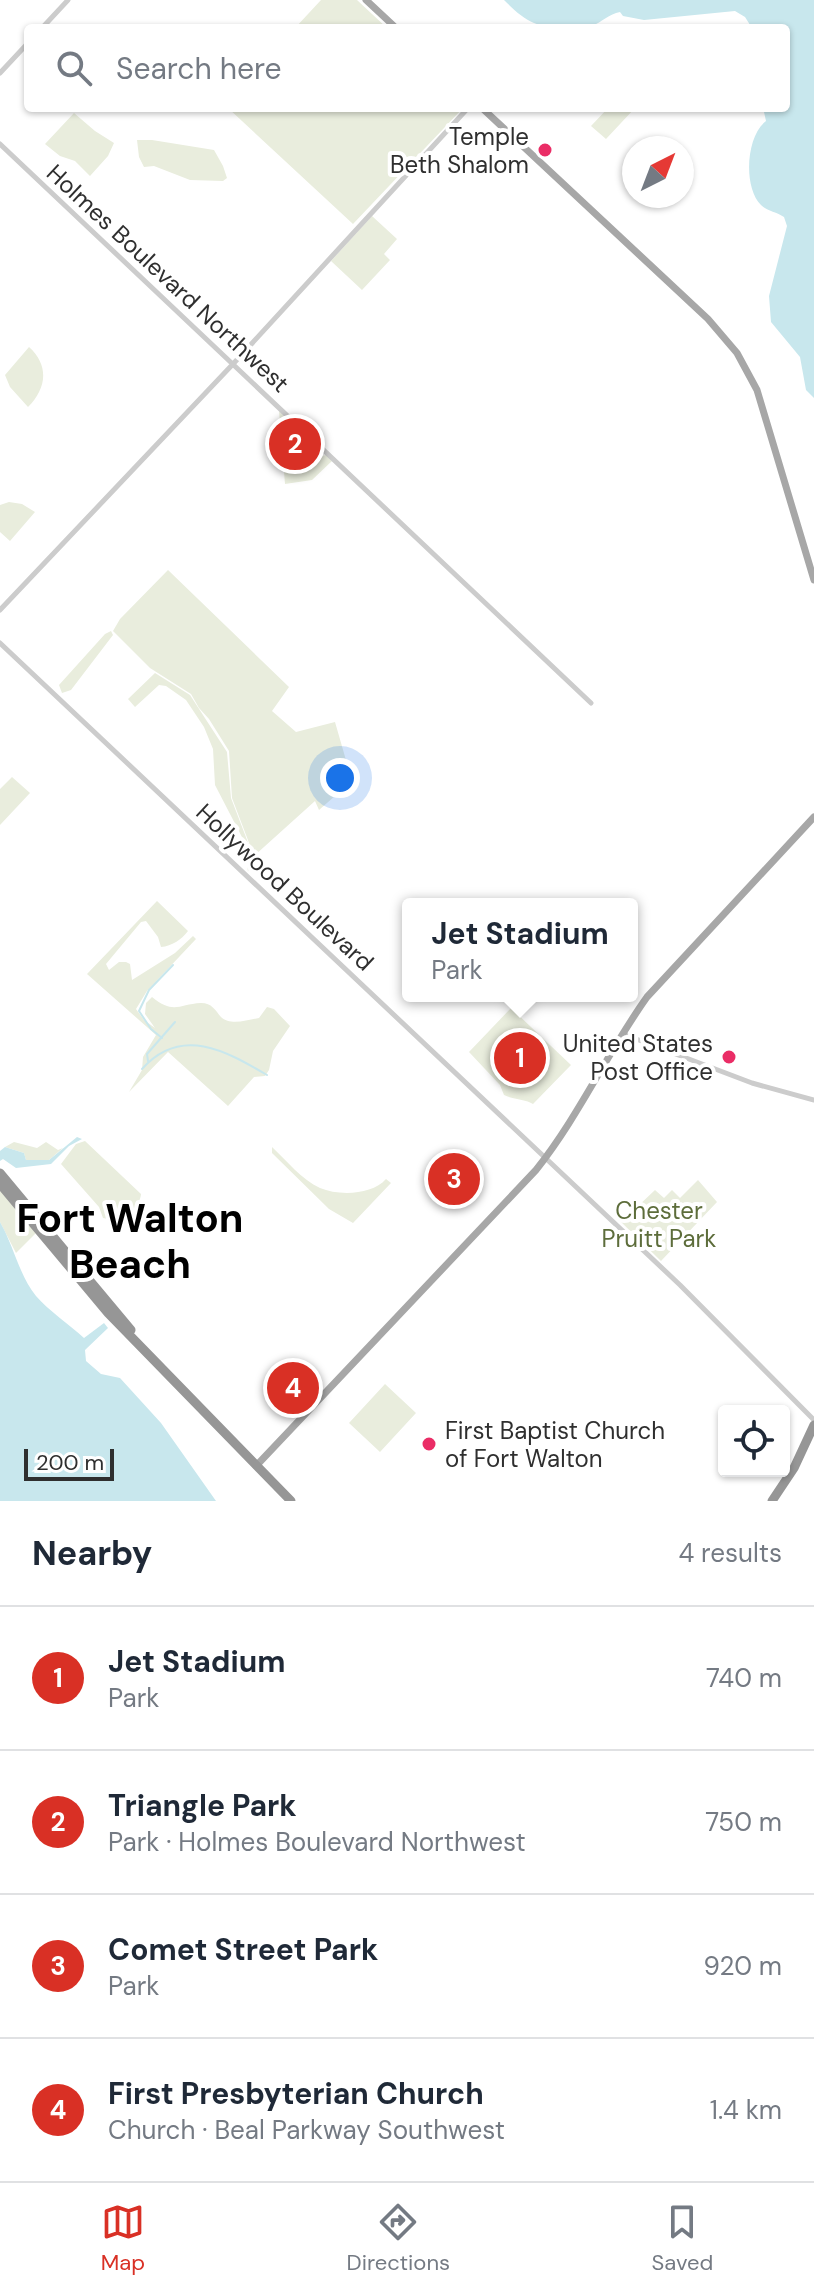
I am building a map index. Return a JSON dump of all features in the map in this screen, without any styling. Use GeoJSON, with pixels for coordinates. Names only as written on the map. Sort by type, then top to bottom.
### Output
{"type":"FeatureCollection","features":[{"type":"Feature","properties":{"kind":"highway"},"geometry":{"type":"LineString","coordinates":[[0,1173],[35,1222]]}},
{"type":"Feature","properties":{"kind":"highway"},"geometry":{"type":"LineString","coordinates":[[0,1184],[148,1352],[291,1501]]}},
{"type":"Feature","properties":{"kind":"highway"},"geometry":{"type":"LineString","coordinates":[[772,1501],[794,1468],[814,1423]]}},
{"type":"Feature","properties":{"kind":"main road"},"geometry":{"type":"LineString","coordinates":[[366,0],[392,24]]}},
{"type":"Feature","properties":{"kind":"main road"},"geometry":{"type":"LineString","coordinates":[[486,112],[708,319],[737,353],[761,401],[814,580]]}},
{"type":"Feature","properties":{"kind":"main road"},"geometry":{"type":"LineString","coordinates":[[256,1466],[546,1158],[572,1120],[622,1033],[660,982],[814,817]]}},
{"type":"Feature","properties":{"kind":"street"},"geometry":{"type":"LineString","coordinates":[[46,24],[68,0]]}},
{"type":"Feature","properties":{"kind":"street"},"geometry":{"type":"LineString","coordinates":[[0,73],[24,47]]}},
{"type":"Feature","properties":{"kind":"street"},"geometry":{"type":"LineString","coordinates":[[0,610],[233,364],[464,112]]}},
{"type":"Feature","properties":{"kind":"street","name":"Holmes Boulevard Northwest"},"geometry":{"type":"LineString","coordinates":[[0,144],[591,703]]}},
{"type":"Feature","properties":{"kind":"street","name":"Hollywood Boulevard"},"geometry":{"type":"LineString","coordinates":[[0,643],[685,1290],[814,1423]]}},
{"type":"Feature","properties":{"kind":"street"},"geometry":{"type":"LineString","coordinates":[[622,1033],[743,1080],[814,1100]]}},
{"type":"Feature","properties":{"kind":"green space"},"geometry":{"type":"Polygon","coordinates":[[[321,0],[357,0],[383,24],[299,24],[321,0]]]}},
{"type":"Feature","properties":{"kind":"green space"},"geometry":{"type":"Polygon","coordinates":[[[232,112],[459,112],[353,224],[232,112]]]}},
{"type":"Feature","properties":{"kind":"green space"},"geometry":{"type":"Polygon","coordinates":[[[604,112],[631,112],[606,139],[591,126],[604,112]]]}},
{"type":"Feature","properties":{"kind":"green space"},"geometry":{"type":"Polygon","coordinates":[[[74,113],[114,143],[108,156],[90,176],[75,161],[60,156],[45,144],[74,113]]]}},
{"type":"Feature","properties":{"kind":"green space"},"geometry":{"type":"Polygon","coordinates":[[[137,140],[214,150],[227,178],[223,181],[190,180],[154,166],[144,167],[137,140]]]}},
{"type":"Feature","properties":{"kind":"green space"},"geometry":{"type":"Polygon","coordinates":[[[372,216],[397,239],[384,254],[390,260],[362,290],[331,261],[372,216]]]}},
{"type":"Feature","properties":{"kind":"green space"},"geometry":{"type":"Polygon","coordinates":[[[29,347],[40,362],[43,377],[39,393],[28,407],[10,387],[5,375],[29,347]]]}},
{"type":"Feature","properties":{"kind":"green space"},"geometry":{"type":"Polygon","coordinates":[[[279,411],[322,456],[326,455],[332,461],[312,480],[285,484],[279,411]]]}},
{"type":"Feature","properties":{"kind":"green space"},"geometry":{"type":"Polygon","coordinates":[[[9,502],[22,504],[35,512],[10,541],[0,532],[0,505],[9,502]]]}},
{"type":"Feature","properties":{"kind":"green space"},"geometry":{"type":"Polygon","coordinates":[[[168,570],[289,687],[272,711],[296,732],[335,722],[352,781],[319,810],[315,801],[254,856],[232,798],[229,751],[209,719],[191,694],[150,668],[113,631],[120,619],[168,570]]]}},
{"type":"Feature","properties":{"kind":"green space"},"geometry":{"type":"Polygon","coordinates":[[[111,631],[113,635],[71,690],[62,693],[59,685],[111,631]]]}},
{"type":"Feature","properties":{"kind":"green space"},"geometry":{"type":"Polygon","coordinates":[[[155,673],[190,695],[227,752],[231,798],[252,853],[248,872],[244,841],[215,785],[213,749],[204,727],[186,700],[166,686],[159,685],[135,707],[128,699],[155,673]]]}},
{"type":"Feature","properties":{"kind":"green space"},"geometry":{"type":"Polygon","coordinates":[[[12,777],[30,793],[0,825],[0,789],[12,777]]]}},
{"type":"Feature","properties":{"kind":"green space"},"geometry":{"type":"Polygon","coordinates":[[[157,901],[188,931],[176,942],[161,947],[146,921],[141,922],[106,964],[109,970],[119,962],[130,964],[132,980],[175,953],[193,936],[196,939],[147,991],[136,1009],[144,1020],[155,1028],[145,1014],[146,1003],[152,997],[171,1007],[208,1004],[225,1020],[234,1022],[259,1018],[267,1007],[274,1009],[290,1026],[273,1051],[265,1076],[254,1077],[228,1106],[168,1052],[129,1092],[156,1035],[87,974],[157,901]]]}},
{"type":"Feature","properties":{"kind":"green space"},"geometry":{"type":"Polygon","coordinates":[[[511,1008],[571,1065],[533,1104],[504,1095],[500,1085],[469,1052],[511,1008]]]}},
{"type":"Feature","properties":{"kind":"green space"},"geometry":{"type":"Polygon","coordinates":[[[85,1141],[141,1194],[133,1210],[118,1221],[103,1218],[99,1207],[61,1164],[76,1144],[85,1141]]]}},
{"type":"Feature","properties":{"kind":"green space"},"geometry":{"type":"Polygon","coordinates":[[[14,1142],[37,1148],[46,1142],[58,1150],[63,1148],[49,1160],[29,1161],[24,1153],[5,1147],[14,1142]]]}},
{"type":"Feature","properties":{"kind":"green space"},"geometry":{"type":"Polygon","coordinates":[[[272,1147],[307,1180],[328,1191],[364,1191],[386,1179],[391,1183],[353,1223],[329,1209],[272,1153],[272,1147]]]}},
{"type":"Feature","properties":{"kind":"green space","name":"Chester Pruitt Park"},"geometry":{"type":"Polygon","coordinates":[[[698,1180],[717,1202],[661,1261],[619,1220],[632,1206],[637,1207],[655,1190],[664,1198],[672,1190],[680,1198],[698,1180]]]}},
{"type":"Feature","properties":{"kind":"green space"},"geometry":{"type":"Polygon","coordinates":[[[0,1184],[38,1231],[16,1253],[0,1222],[0,1184]]]}},
{"type":"Feature","properties":{"kind":"green space"},"geometry":{"type":"Polygon","coordinates":[[[385,1384],[416,1413],[380,1452],[349,1423],[385,1384]]]}},
{"type":"Feature","properties":{"kind":"water"},"geometry":{"type":"Polygon","coordinates":[[[504,0],[814,0],[814,398],[806,390],[800,357],[771,322],[769,296],[787,226],[784,217],[766,209],[755,197],[749,174],[754,138],[766,121],[764,112],[790,112],[790,24],[749,24],[735,11],[644,20],[623,16],[620,12],[596,24],[537,24],[504,0]]]}},
{"type":"Feature","properties":{"kind":"water"},"geometry":{"type":"Polygon","coordinates":[[[77,1137],[82,1139],[69,1146],[51,1164],[16,1168],[3,1159],[0,1161],[0,1151],[5,1147],[24,1153],[26,1160],[49,1160],[77,1137]]]}},
{"type":"Feature","properties":{"kind":"water"},"geometry":{"type":"Polygon","coordinates":[[[0,1222],[25,1279],[41,1301],[84,1338],[104,1323],[108,1328],[85,1350],[86,1361],[101,1374],[120,1378],[161,1423],[216,1501],[0,1501],[0,1222]]]}},
{"type":"Feature","properties":{"kind":"waterway"},"geometry":{"type":"LineString","coordinates":[[162,1038],[151,1029],[139,1011],[149,990],[173,965]]}},
{"type":"Feature","properties":{"kind":"waterway"},"geometry":{"type":"LineString","coordinates":[[148,1061],[147,1054],[175,1022]]}},
{"type":"Feature","properties":{"kind":"waterway"},"geometry":{"type":"LineString","coordinates":[[142,1069],[172,1048],[188,1045],[220,1051],[267,1075]]}},
{"type":"Feature","properties":{"kind":"place","name":"Temple Beth Shalom"},"geometry":{"type":"Point","coordinates":[545,150]}},
{"type":"Feature","properties":{"kind":"place","name":"Triangle Park"},"geometry":{"type":"Point","coordinates":[295,444]}},
{"type":"Feature","properties":{"kind":"place","name":"United States Post Office"},"geometry":{"type":"Point","coordinates":[729,1057]}},
{"type":"Feature","properties":{"kind":"place","name":"Jet Stadium"},"geometry":{"type":"Point","coordinates":[520,1058]}},
{"type":"Feature","properties":{"kind":"place","name":"Comet Street Park"},"geometry":{"type":"Point","coordinates":[454,1179]}},
{"type":"Feature","properties":{"kind":"place","name":"First Presbyterian Church"},"geometry":{"type":"Point","coordinates":[293,1388]}},
{"type":"Feature","properties":{"kind":"place","name":"First Baptist Church of Fort Walton"},"geometry":{"type":"Point","coordinates":[429,1444]}},
{"type":"Feature","properties":{"kind":"district","name":"Fort Walton Beach"},"geometry":{"type":"Point","coordinates":[130,1241]}}]}
